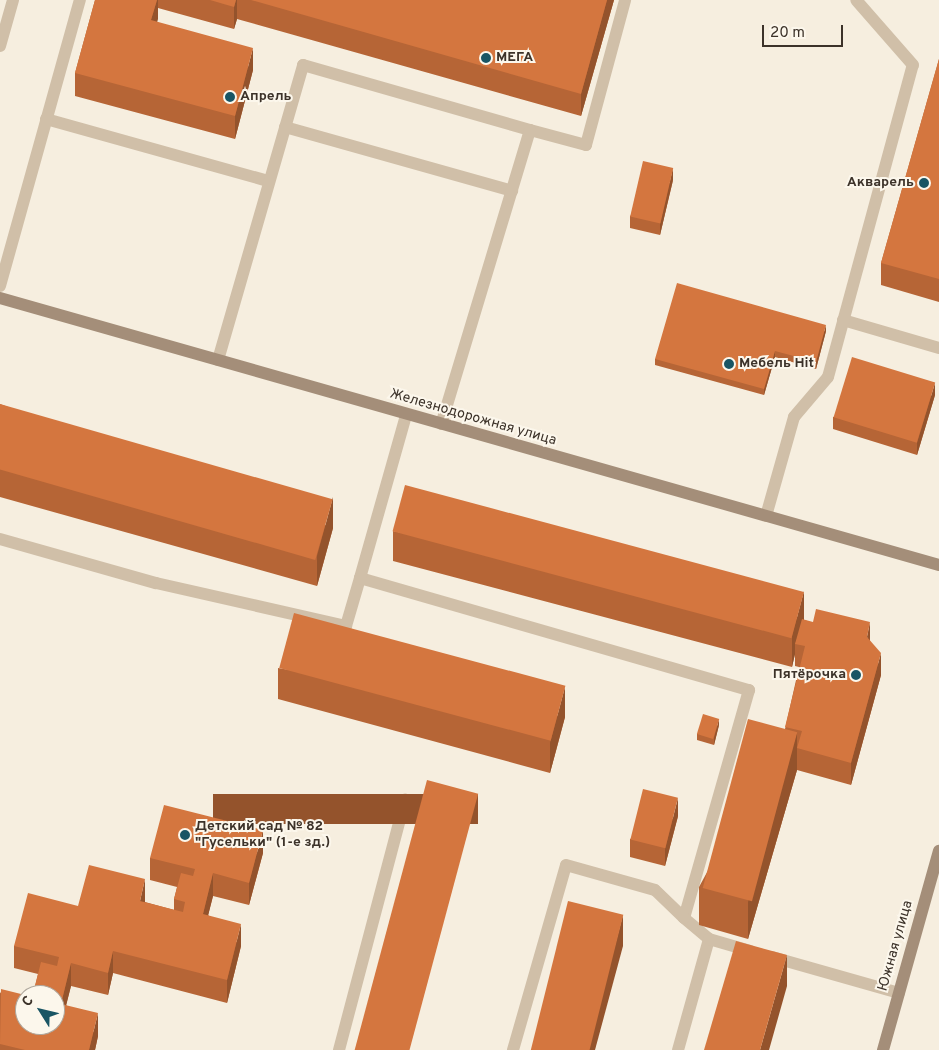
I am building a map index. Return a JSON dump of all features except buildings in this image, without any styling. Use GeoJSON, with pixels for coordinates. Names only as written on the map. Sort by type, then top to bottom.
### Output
{"type":"FeatureCollection","features":[{"type":"Feature","properties":{"kind":"main road","name":"Железнодорожная улица"},"geometry":{"type":"LineString","coordinates":[[0,298],[939,565]]}},
{"type":"Feature","properties":{"kind":"main road","name":"Южная улица"},"geometry":{"type":"LineString","coordinates":[[882,1050],[939,851]]}},
{"type":"Feature","properties":{"kind":"street"},"geometry":{"type":"LineString","coordinates":[[0,46],[13,0]]}},
{"type":"Feature","properties":{"kind":"street"},"geometry":{"type":"LineString","coordinates":[[0,286],[80,0]]}},
{"type":"Feature","properties":{"kind":"street"},"geometry":{"type":"LineString","coordinates":[[218,360],[268,181],[303,65],[586,145],[625,0]]}},
{"type":"Feature","properties":{"kind":"street"},"geometry":{"type":"LineString","coordinates":[[766,516],[794,417],[828,377],[913,65],[856,0]]}},
{"type":"Feature","properties":{"kind":"street"},"geometry":{"type":"LineString","coordinates":[[46,119],[268,181]]}},
{"type":"Feature","properties":{"kind":"street"},"geometry":{"type":"LineString","coordinates":[[285,127],[512,191]]}},
{"type":"Feature","properties":{"kind":"street"},"geometry":{"type":"LineString","coordinates":[[441,424],[530,130]]}},
{"type":"Feature","properties":{"kind":"street"},"geometry":{"type":"LineString","coordinates":[[843,320],[939,348]]}},
{"type":"Feature","properties":{"kind":"street"},"geometry":{"type":"LineString","coordinates":[[0,539],[156,584],[346,626],[406,415]]}},
{"type":"Feature","properties":{"kind":"street"},"geometry":{"type":"LineString","coordinates":[[360,578],[750,690],[684,918]]}},
{"type":"Feature","properties":{"kind":"street"},"geometry":{"type":"LineString","coordinates":[[339,1050],[406,800]]}},
{"type":"Feature","properties":{"kind":"street"},"geometry":{"type":"LineString","coordinates":[[513,1050],[566,865],[655,890],[709,939],[899,993]]}},
{"type":"Feature","properties":{"kind":"street"},"geometry":{"type":"LineString","coordinates":[[678,1050],[709,939]]}},
{"type":"Feature","properties":{"kind":"place","name":"МЕГА"},"geometry":{"type":"Point","coordinates":[486,58]}},
{"type":"Feature","properties":{"kind":"place","name":"Апрель"},"geometry":{"type":"Point","coordinates":[230,97]}},
{"type":"Feature","properties":{"kind":"place","name":"Акварель"},"geometry":{"type":"Point","coordinates":[924,183]}},
{"type":"Feature","properties":{"kind":"place","name":"Мебель Hit"},"geometry":{"type":"Point","coordinates":[729,364]}},
{"type":"Feature","properties":{"kind":"place","name":"Пятёрочка"},"geometry":{"type":"Point","coordinates":[856,675]}},
{"type":"Feature","properties":{"kind":"place","name":"Детский сад № 82 \"Гусельки\" (1-е зд.)"},"geometry":{"type":"Point","coordinates":[185,835]}}]}
